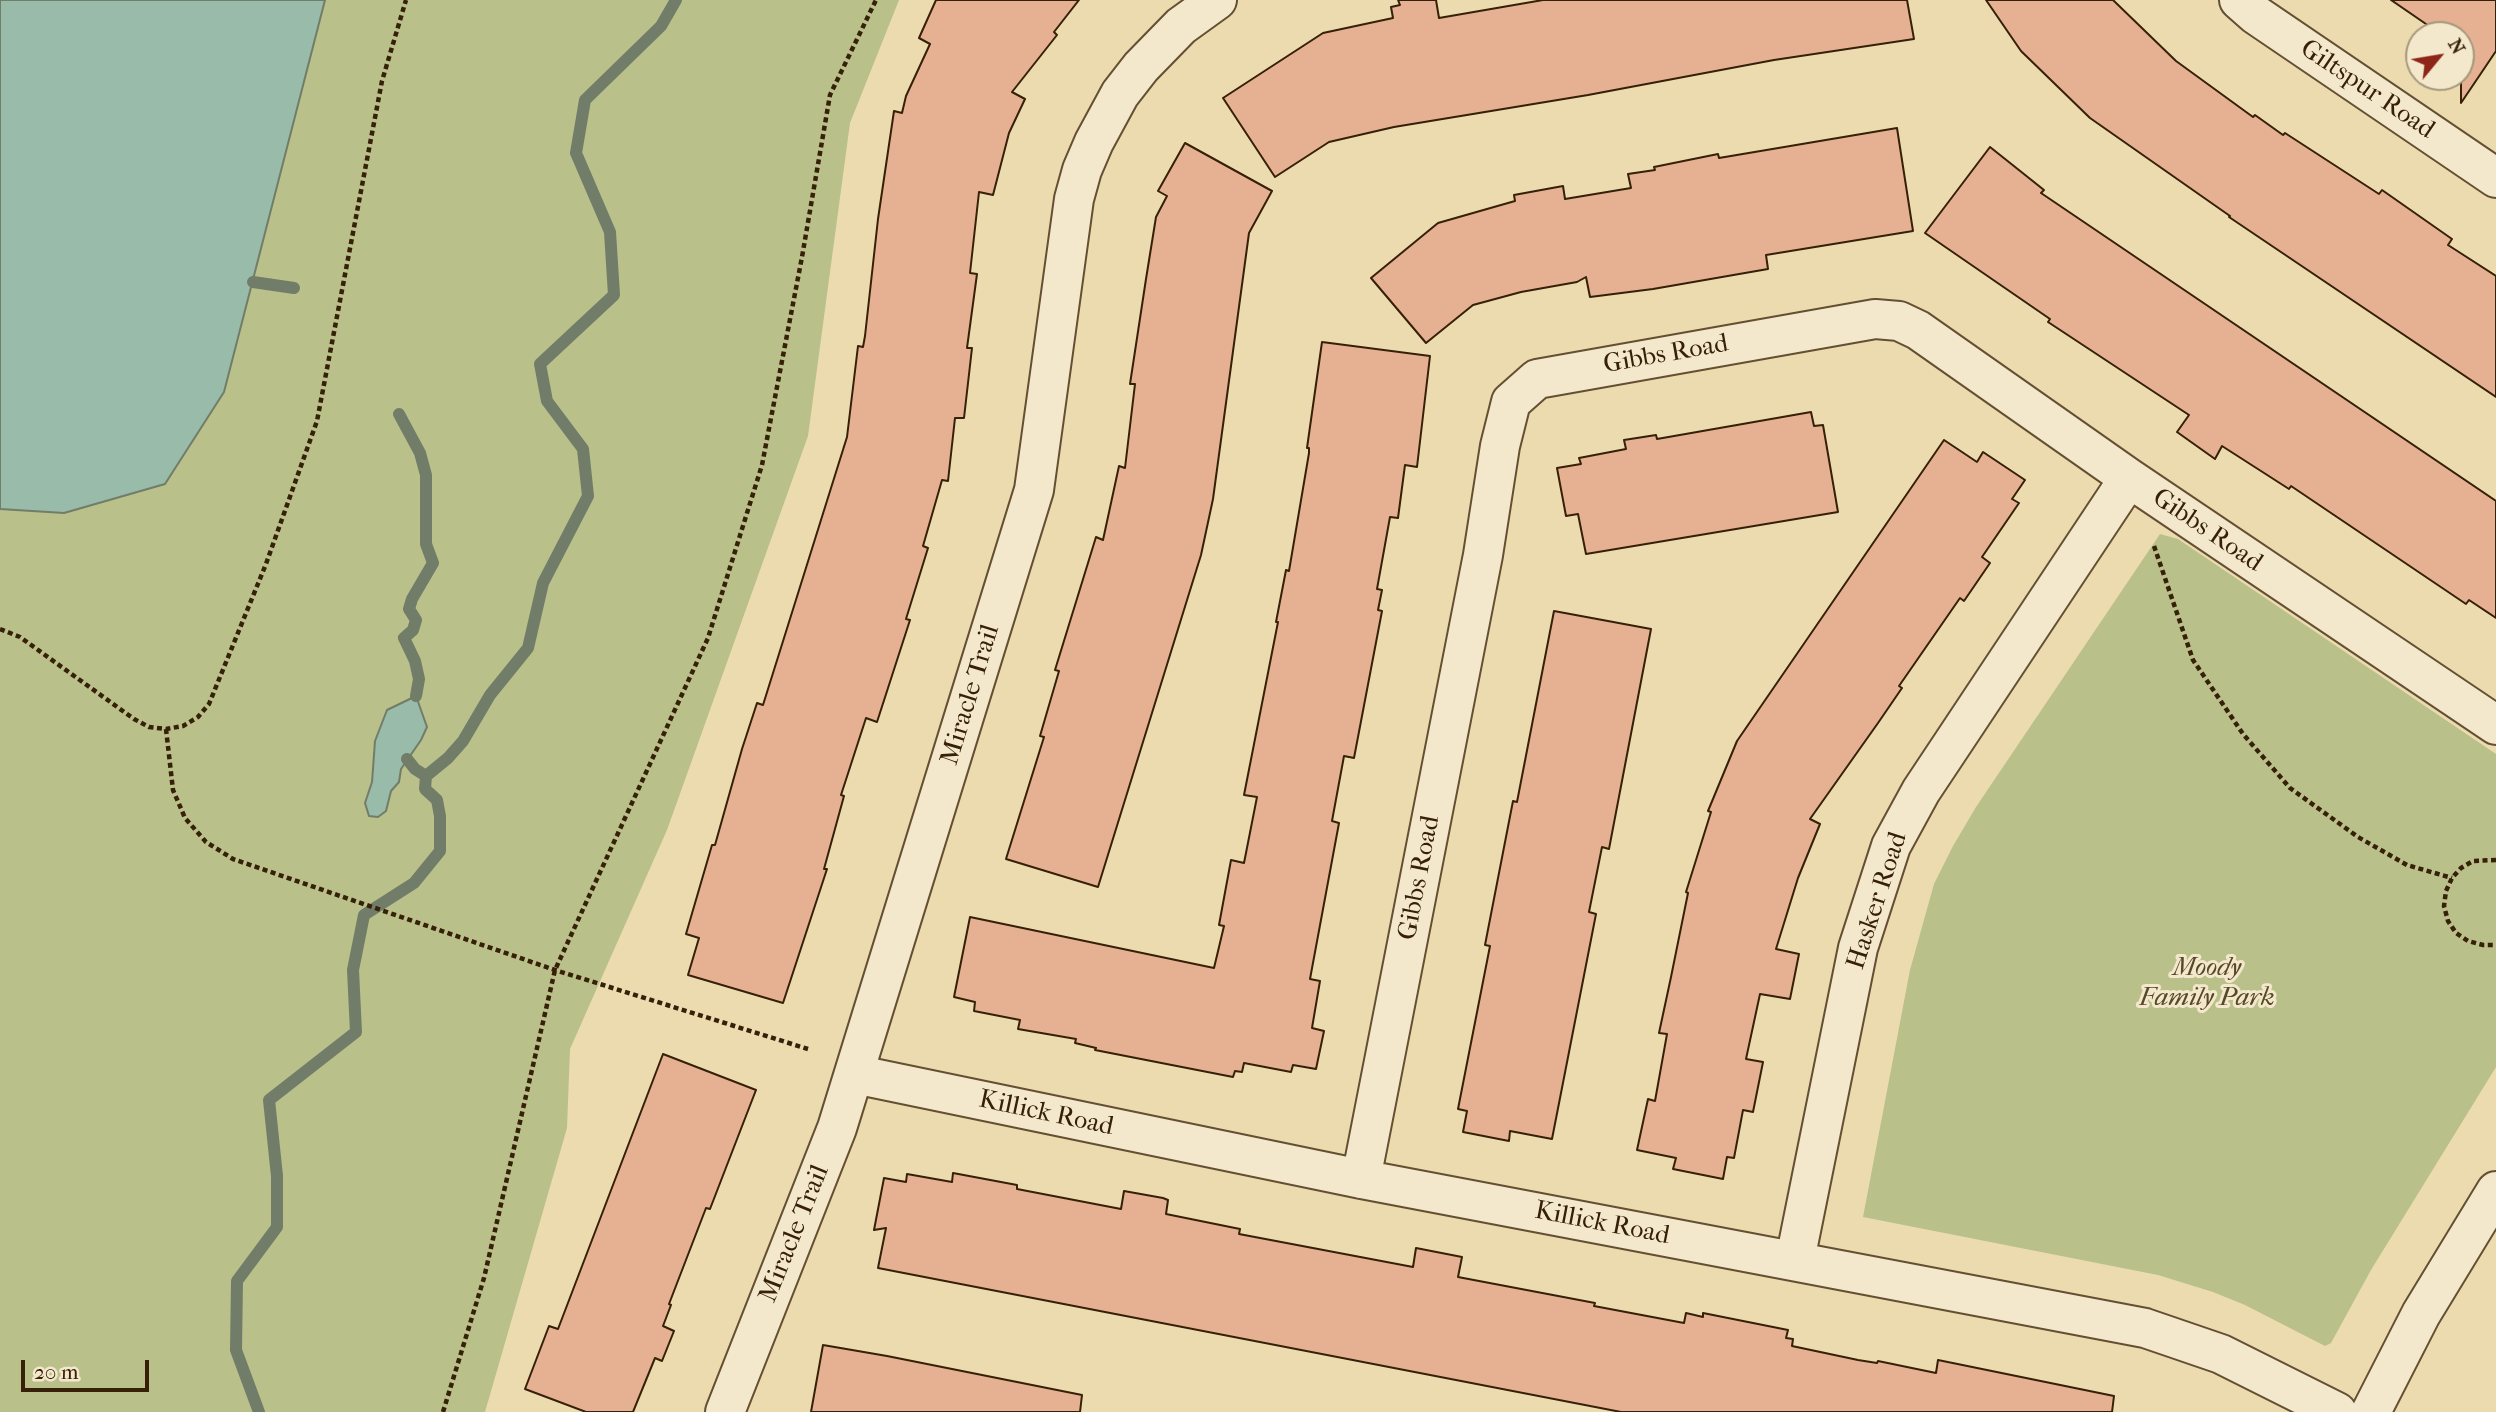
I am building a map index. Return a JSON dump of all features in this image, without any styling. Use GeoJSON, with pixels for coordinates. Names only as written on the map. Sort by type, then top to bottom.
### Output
{"type":"FeatureCollection","features":[{"type":"Feature","properties":{"kind":"street","name":"Miracle Trail"},"geometry":{"type":"LineString","coordinates":[[725,1412],[837,1128],[1034,490],[1074,199],[1082,170],[1120,94],[1141,67],[1181,26],[1217,0]]}},
{"type":"Feature","properties":{"kind":"street","name":"Giltspur Road"},"geometry":{"type":"LineString","coordinates":[[2239,0],[2256,15],[2496,178]]}},
{"type":"Feature","properties":{"kind":"street","name":"Gibbs Road"},"geometry":{"type":"LineString","coordinates":[[1361,1179],[1483,555],[1500,446],[1511,402],[1537,379],[1574,370],[1875,319],[1899,321],[1918,330],[2129,478],[2496,725]]}},
{"type":"Feature","properties":{"kind":"street","name":"Hasker Road"},"geometry":{"type":"LineString","coordinates":[[1795,1260],[1858,948],[1891,846],[1921,791],[2129,478]]}},
{"type":"Feature","properties":{"kind":"street","name":"Killick Road"},"geometry":{"type":"LineString","coordinates":[[854,1074],[1361,1179],[2145,1328],[2221,1354],[2337,1412]]}},
{"type":"Feature","properties":{"kind":"street"},"geometry":{"type":"LineString","coordinates":[[2371,1412],[2421,1314],[2496,1191]]}},
{"type":"Feature","properties":{"kind":"path"},"geometry":{"type":"LineString","coordinates":[[0,629],[20,637],[149,727],[166,729],[183,726],[198,717],[209,705],[265,564],[317,421],[382,81],[406,0]]}},
{"type":"Feature","properties":{"kind":"path"},"geometry":{"type":"LineString","coordinates":[[443,1412],[484,1278],[555,970],[708,638],[762,465],[830,95],[876,0]]}},
{"type":"Feature","properties":{"kind":"path"},"geometry":{"type":"LineString","coordinates":[[2152,538],[2193,660],[2243,734],[2290,788],[2358,837],[2407,865],[2452,878]]}},
{"type":"Feature","properties":{"kind":"path"},"geometry":{"type":"LineString","coordinates":[[166,729],[173,790],[185,818],[205,842],[233,859],[555,970],[808,1049]]}},
{"type":"Feature","properties":{"kind":"path"},"geometry":{"type":"LineString","coordinates":[[2496,860],[2473,861],[2461,868],[2445,891],[2444,906],[2448,921],[2456,933],[2468,942],[2483,946],[2496,945]]}},
{"type":"Feature","properties":{"kind":"green space"},"geometry":{"type":"Polygon","coordinates":[[[0,0],[899,0],[850,123],[808,436],[667,830],[570,1049],[567,1128],[485,1412],[0,1412],[0,0]]]}},
{"type":"Feature","properties":{"kind":"green space","name":"Moody Family Park"},"geometry":{"type":"Polygon","coordinates":[[[2160,534],[2178,539],[2496,754],[2496,1067],[2371,1270],[2331,1343],[2325,1346],[2245,1305],[2158,1275],[1863,1217],[1910,970],[1934,884],[1976,807],[2160,534]]]}},
{"type":"Feature","properties":{"kind":"shaded area"},"geometry":{"type":"Polygon","coordinates":[[[0,0],[325,0],[224,392],[165,484],[64,513],[0,509],[0,0]]]}},
{"type":"Feature","properties":{"kind":"shaded area"},"geometry":{"type":"Polygon","coordinates":[[[416,696],[427,727],[401,769],[399,782],[391,791],[386,811],[378,817],[369,816],[365,803],[372,782],[375,741],[387,710],[416,696]]]}},
{"type":"Feature","properties":{"kind":"building"},"geometry":{"type":"Polygon","coordinates":[[[936,0],[1079,0],[1054,32],[1057,35],[1012,92],[1025,99],[1009,133],[993,195],[979,192],[970,273],[977,274],[967,348],[972,348],[964,418],[955,418],[948,481],[942,480],[923,546],[928,548],[906,619],[910,620],[877,722],[866,718],[841,795],[844,796],[824,869],[827,869],[783,1003],[688,975],[699,938],[686,934],[742,749],[757,703],[763,705],[847,437],[858,346],[863,347],[865,336],[894,111],[902,113],[906,96],[930,44],[919,38],[936,0]]]}},
{"type":"Feature","properties":{"kind":"building"},"geometry":{"type":"Polygon","coordinates":[[[1398,0],[1436,0],[1439,18],[1543,0],[1907,0],[1914,39],[1774,60],[1588,95],[1394,127],[1329,142],[1275,177],[1223,98],[1323,33],[1393,18],[1391,7],[1400,5],[1398,0]]]}},
{"type":"Feature","properties":{"kind":"building"},"geometry":{"type":"Polygon","coordinates":[[[1986,0],[2113,0],[2176,61],[2253,117],[2255,115],[2283,135],[2285,133],[2379,194],[2382,190],[2452,239],[2448,245],[2496,276],[2496,397],[2229,217],[2090,118],[2021,51],[1986,0]]]}},
{"type":"Feature","properties":{"kind":"building"},"geometry":{"type":"Polygon","coordinates":[[[2391,0],[2496,0],[2496,51],[2475,82],[2475,21],[2422,21],[2391,0]]]}},
{"type":"Feature","properties":{"kind":"building"},"geometry":{"type":"Polygon","coordinates":[[[2461,91],[2469,91],[2461,103],[2461,91]]]}},
{"type":"Feature","properties":{"kind":"building"},"geometry":{"type":"Polygon","coordinates":[[[1897,128],[1913,231],[1766,255],[1768,269],[1653,289],[1590,297],[1586,277],[1577,282],[1521,292],[1473,305],[1426,343],[1371,278],[1438,223],[1515,201],[1514,195],[1563,186],[1565,199],[1631,188],[1628,174],[1655,170],[1654,167],[1718,154],[1719,158],[1897,128]]]}},
{"type":"Feature","properties":{"kind":"building"},"geometry":{"type":"Polygon","coordinates":[[[1185,143],[1272,191],[1249,233],[1213,499],[1201,555],[1098,887],[1006,859],[1044,737],[1040,736],[1059,671],[1055,670],[1096,537],[1103,540],[1119,466],[1125,468],[1135,384],[1130,384],[1146,279],[1156,217],[1167,196],[1158,191],[1185,143]]]}},
{"type":"Feature","properties":{"kind":"building"},"geometry":{"type":"Polygon","coordinates":[[[1990,147],[2044,190],[2041,193],[2496,501],[2496,618],[2469,600],[2466,604],[2291,486],[2289,489],[2222,446],[2215,459],[2177,432],[2189,415],[2048,322],[2050,319],[1925,233],[1990,147]]]}},
{"type":"Feature","properties":{"kind":"building"},"geometry":{"type":"Polygon","coordinates":[[[1322,342],[1430,356],[1417,467],[1405,465],[1398,518],[1390,517],[1377,589],[1382,590],[1378,610],[1382,611],[1354,758],[1344,756],[1332,821],[1339,823],[1310,979],[1320,981],[1312,1028],[1324,1031],[1316,1069],[1293,1065],[1291,1072],[1244,1063],[1242,1072],[1235,1071],[1233,1077],[1095,1050],[1096,1048],[1075,1043],[1076,1039],[1018,1029],[1020,1020],[974,1011],[975,1002],[954,997],[970,917],[1214,968],[1224,926],[1219,925],[1231,860],[1244,863],[1257,797],[1244,795],[1286,570],[1289,571],[1309,453],[1307,448],[1322,342]]]}},
{"type":"Feature","properties":{"kind":"building"},"geometry":{"type":"Polygon","coordinates":[[[1811,412],[1814,426],[1823,425],[1838,512],[1586,554],[1578,514],[1566,516],[1557,468],[1581,464],[1579,458],[1626,449],[1624,440],[1656,435],[1657,439],[1811,412]]]}},
{"type":"Feature","properties":{"kind":"building"},"geometry":{"type":"Polygon","coordinates":[[[1944,440],[1977,462],[1983,452],[2025,480],[2012,499],[2019,503],[1982,557],[1990,563],[1964,601],[1960,598],[1899,686],[1902,688],[1810,819],[1820,824],[1798,878],[1776,949],[1799,954],[1790,999],[1760,994],[1746,1059],[1763,1062],[1753,1112],[1743,1110],[1734,1158],[1727,1157],[1723,1179],[1673,1169],[1676,1158],[1637,1150],[1648,1099],[1655,1101],[1667,1034],[1659,1033],[1688,893],[1686,892],[1711,812],[1708,811],[1737,741],[1944,440]]]}},
{"type":"Feature","properties":{"kind":"building"},"geometry":{"type":"Polygon","coordinates":[[[1554,611],[1651,629],[1609,849],[1602,847],[1589,912],[1596,914],[1552,1139],[1510,1131],[1509,1141],[1463,1132],[1467,1111],[1458,1109],[1490,946],[1485,945],[1513,801],[1517,802],[1554,611]]]}},
{"type":"Feature","properties":{"kind":"building"},"geometry":{"type":"Polygon","coordinates":[[[663,1054],[756,1090],[710,1209],[706,1208],[669,1304],[671,1305],[663,1326],[674,1331],[662,1361],[655,1358],[633,1412],[586,1412],[525,1389],[549,1326],[558,1329],[663,1054]]]}},
{"type":"Feature","properties":{"kind":"building"},"geometry":{"type":"Polygon","coordinates":[[[953,1173],[1017,1185],[1017,1189],[1121,1209],[1124,1191],[1163,1198],[1168,1200],[1166,1214],[1240,1229],[1239,1234],[1413,1267],[1416,1248],[1462,1257],[1458,1277],[1684,1323],[1686,1313],[1703,1317],[1703,1313],[1788,1330],[1786,1338],[1793,1339],[1792,1346],[1858,1360],[1878,1361],[1936,1373],[1938,1360],[2114,1396],[2112,1412],[1621,1412],[878,1268],[886,1228],[874,1230],[884,1178],[906,1182],[907,1174],[952,1182],[953,1173]]]}},
{"type":"Feature","properties":{"kind":"building"},"geometry":{"type":"Polygon","coordinates":[[[823,1345],[1082,1395],[1080,1412],[811,1412],[823,1345]]]}},
{"type":"Feature","properties":{"kind":"waterway"},"geometry":{"type":"LineString","coordinates":[[259,1412],[236,1350],[237,1281],[277,1227],[277,1176],[269,1100],[356,1032],[353,970],[364,915],[414,883],[440,851],[440,816],[437,800],[425,789],[426,776],[463,741],[490,695],[528,648],[543,583],[588,496],[583,449],[547,401],[540,364],[614,295],[610,232],[576,153],[585,100],[661,26],[676,0]]}},
{"type":"Feature","properties":{"kind":"waterway"},"geometry":{"type":"LineString","coordinates":[[253,282],[294,288]]}},
{"type":"Feature","properties":{"kind":"waterway"},"geometry":{"type":"LineString","coordinates":[[399,414],[420,453],[426,475],[426,544],[433,563],[412,599],[409,609],[416,620],[413,630],[404,638],[415,661],[419,679],[416,696]]}},
{"type":"Feature","properties":{"kind":"waterway"},"geometry":{"type":"LineString","coordinates":[[407,759],[415,769],[426,776]]}}]}
